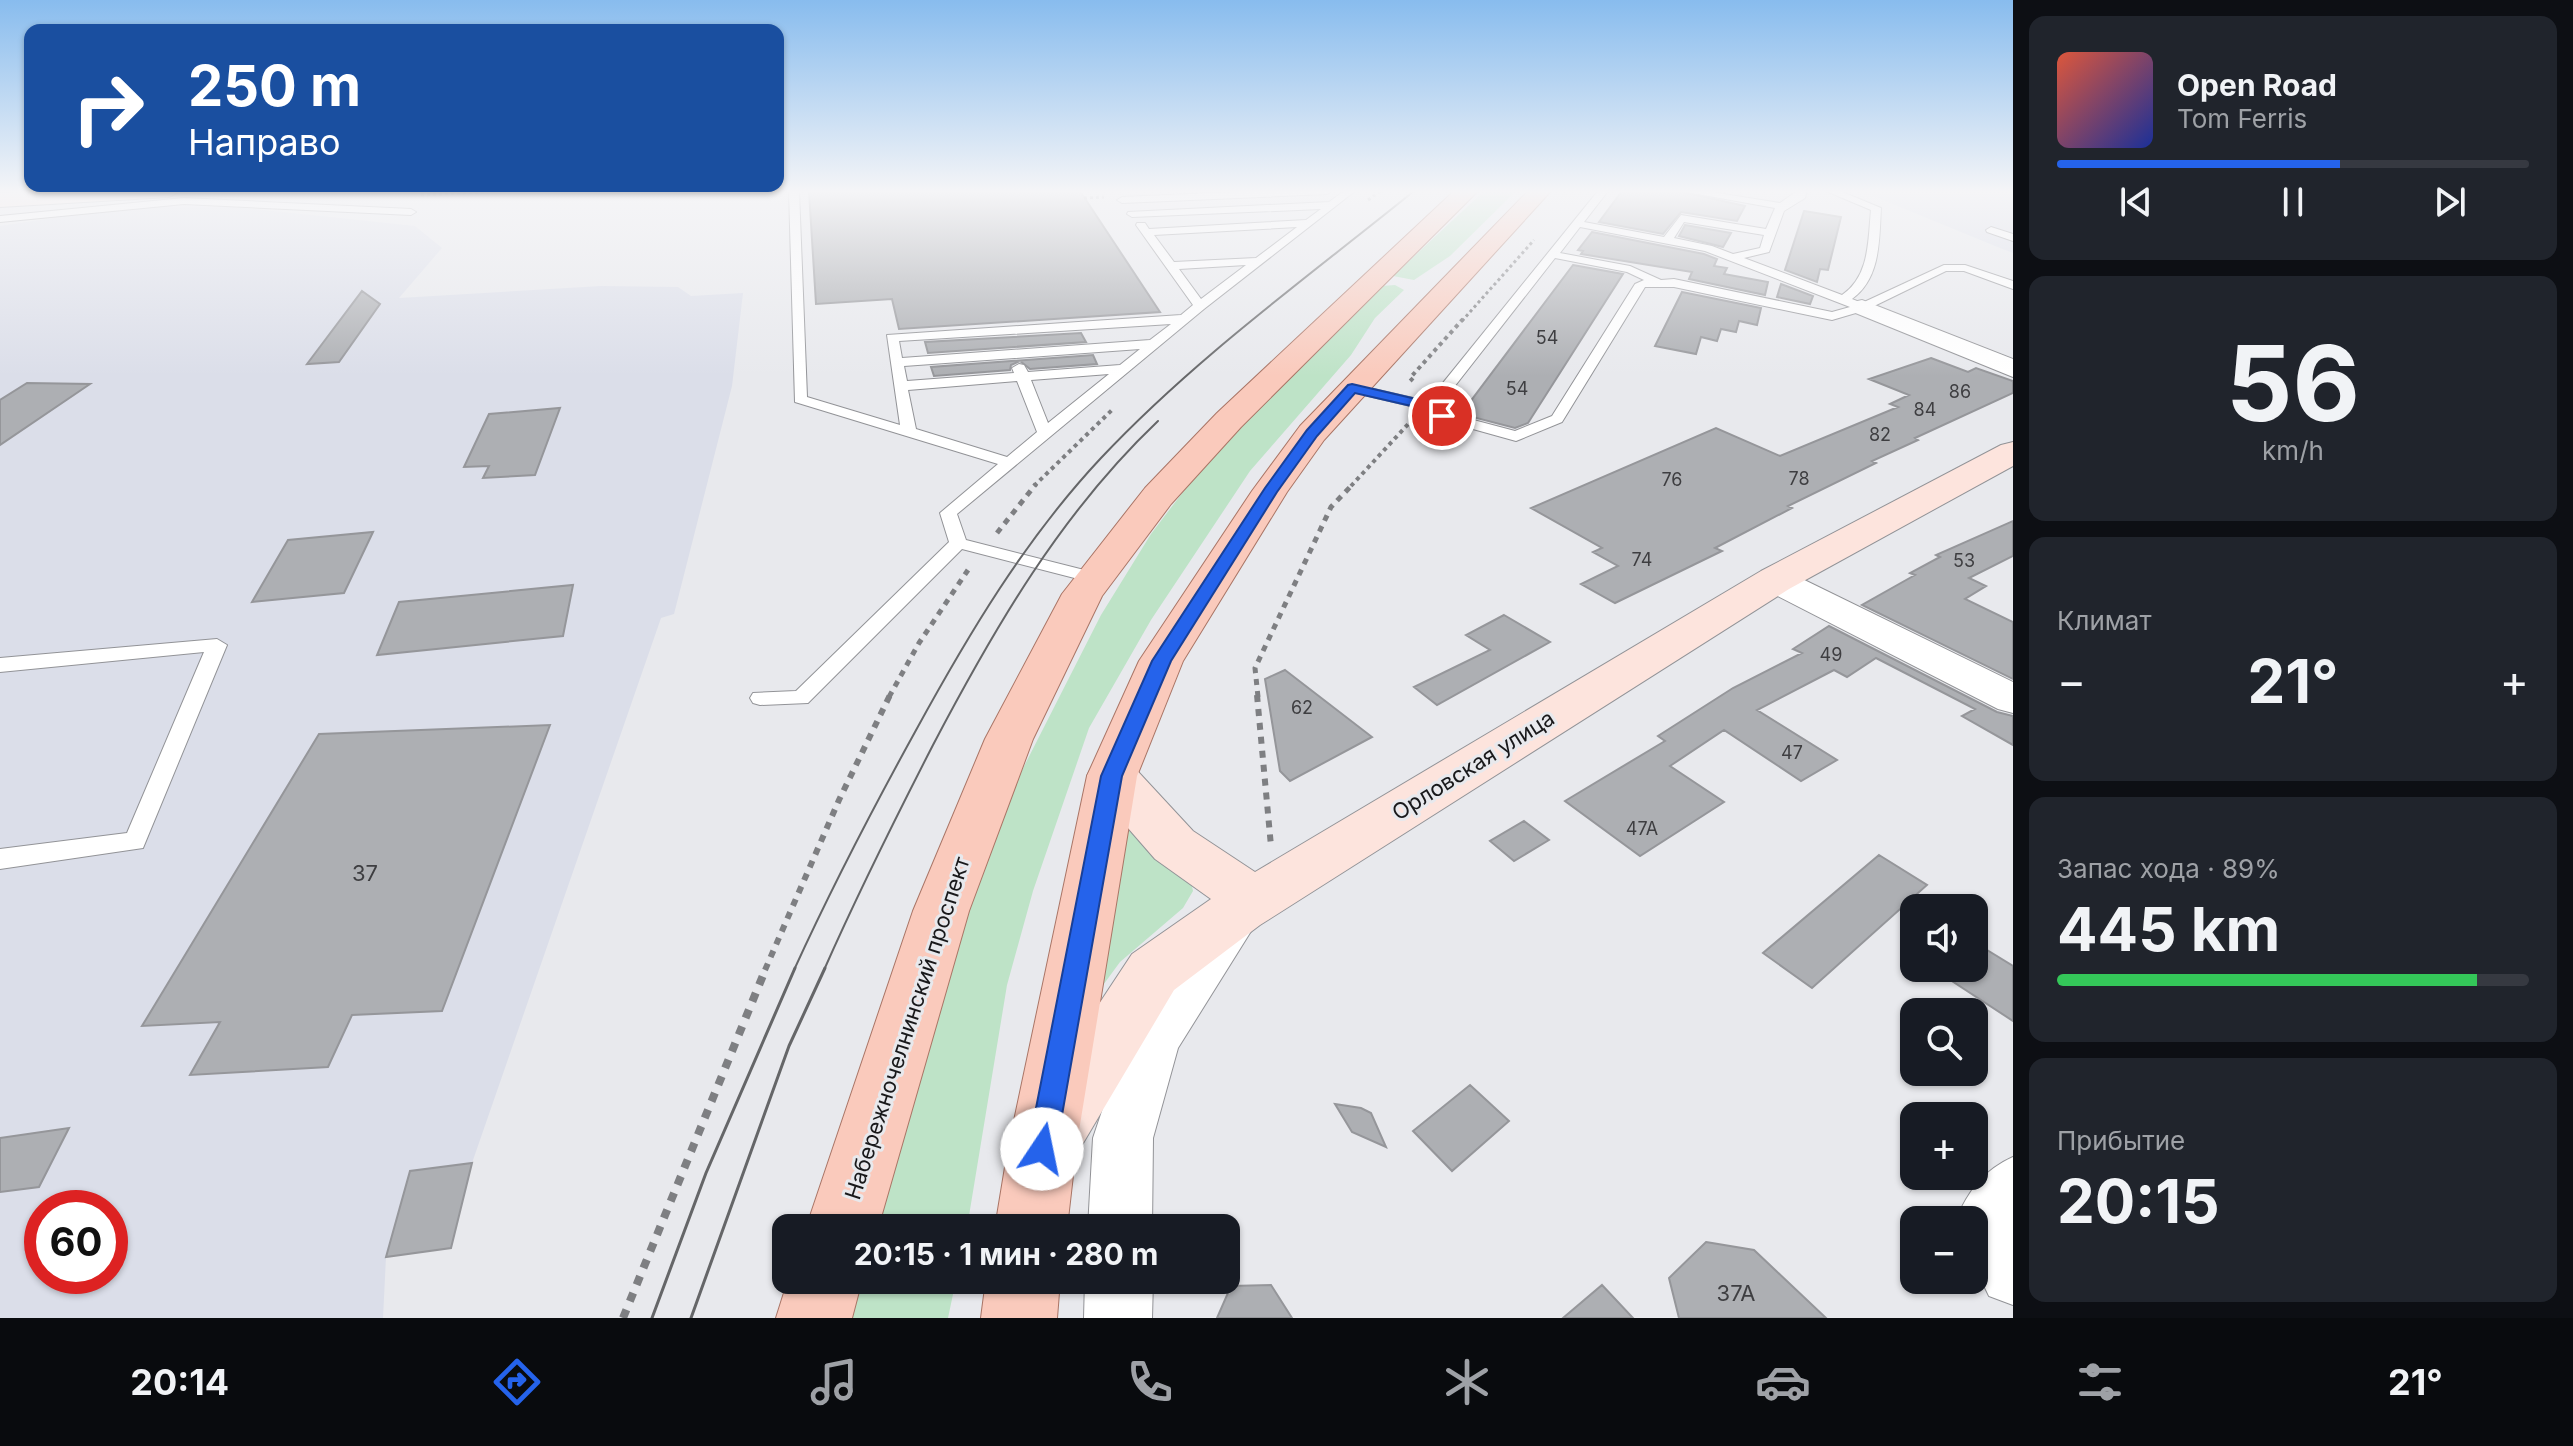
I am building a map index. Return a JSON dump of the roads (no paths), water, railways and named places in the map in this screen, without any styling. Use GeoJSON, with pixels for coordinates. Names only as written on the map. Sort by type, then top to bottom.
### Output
{"type":"FeatureCollection","features":[{"type":"Feature","properties":{"kind":"main road","name":"Набережночелнинский проспект"},"geometry":{"type":"LineString","coordinates":[[846,1214],[941,911],[1009,739],[1068,620],[1094,578],[1158,496],[1229,420],[1403,253]]}},
{"type":"Feature","properties":{"kind":"main road"},"geometry":{"type":"LineString","coordinates":[[1033,1214],[1042,1149],[1112,776],[1161,661],[1270,491],[1312,433],[1352,388],[1418,291],[1465,253]]}},
{"type":"Feature","properties":{"kind":"main road"},"geometry":{"type":"LineString","coordinates":[[1362,292],[1385,280],[1418,291]]}},
{"type":"Feature","properties":{"kind":"main road"},"geometry":{"type":"LineString","coordinates":[[814,1318],[821,1294]]}},
{"type":"Feature","properties":{"kind":"main road"},"geometry":{"type":"LineString","coordinates":[[1019,1318],[1022,1294]]}},
{"type":"Feature","properties":{"kind":"street"},"geometry":{"type":"LineString","coordinates":[[1852,303],[2013,369]]}},
{"type":"Feature","properties":{"kind":"street","name":"Орловская улица"},"geometry":{"type":"LineString","coordinates":[[1120,1214],[1123,1138],[1152,1039],[1245,900],[1775,580],[2013,452]]}},
{"type":"Feature","properties":{"kind":"street"},"geometry":{"type":"LineString","coordinates":[[1775,580],[2013,699]]}},
{"type":"Feature","properties":{"kind":"street"},"geometry":{"type":"LineString","coordinates":[[1042,1149],[1153,972],[1245,900],[1174,845],[1112,776]]}},
{"type":"Feature","properties":{"kind":"street"},"geometry":{"type":"LineString","coordinates":[[1118,1318],[1119,1294]]}},
{"type":"Feature","properties":{"kind":"lane"},"geometry":{"type":"LineString","coordinates":[[796,253],[800,399],[1007,462]]}},
{"type":"Feature","properties":{"kind":"lane"},"geometry":{"type":"LineString","coordinates":[[1160,253],[1200,306]]}},
{"type":"Feature","properties":{"kind":"lane"},"geometry":{"type":"LineString","coordinates":[[958,543],[948,513],[1044,431],[1270,253]]}},
{"type":"Feature","properties":{"kind":"lane"},"geometry":{"type":"LineString","coordinates":[[1424,405],[1439,397],[1557,253]]}},
{"type":"Feature","properties":{"kind":"lane"},"geometry":{"type":"LineString","coordinates":[[1721,253],[1852,303]]}},
{"type":"Feature","properties":{"kind":"lane"},"geometry":{"type":"LineString","coordinates":[[1733,257],[1754,253]]}},
{"type":"Feature","properties":{"kind":"lane"},"geometry":{"type":"LineString","coordinates":[[1852,303],[1869,276],[1871,253]]}},
{"type":"Feature","properties":{"kind":"lane"},"geometry":{"type":"LineString","coordinates":[[1555,255],[1630,269],[1659,283]]}},
{"type":"Feature","properties":{"kind":"lane"},"geometry":{"type":"LineString","coordinates":[[1170,266],[1259,261]]}},
{"type":"Feature","properties":{"kind":"lane"},"geometry":{"type":"LineString","coordinates":[[1352,388],[1424,405],[1442,416],[1516,436],[1557,419],[1641,284],[1674,283],[1832,316],[1852,303],[1944,268],[1965,268],[2013,285]]}},
{"type":"Feature","properties":{"kind":"lane"},"geometry":{"type":"LineString","coordinates":[[909,432],[892,338],[1185,319]]}},
{"type":"Feature","properties":{"kind":"lane"},"geometry":{"type":"LineString","coordinates":[[1004,331],[1044,431]]}},
{"type":"Feature","properties":{"kind":"lane"},"geometry":{"type":"LineString","coordinates":[[896,363],[1153,344]]}},
{"type":"Feature","properties":{"kind":"lane"},"geometry":{"type":"LineString","coordinates":[[901,386],[1122,369]]}},
{"type":"Feature","properties":{"kind":"lane"},"geometry":{"type":"LineString","coordinates":[[958,543],[1094,578]]}},
{"type":"Feature","properties":{"kind":"lane"},"geometry":{"type":"LineString","coordinates":[[760,698],[801,698],[958,543]]}},
{"type":"Feature","properties":{"kind":"lane"},"geometry":{"type":"LineString","coordinates":[[0,665],[217,645],[135,841],[0,859]]}},
{"type":"Feature","properties":{"kind":"tram line"},"geometry":{"type":"LineString","coordinates":[[794,970],[852,850],[935,696],[999,589],[1047,521],[1137,421],[1213,352],[1337,253]]}},
{"type":"Feature","properties":{"kind":"tram line"},"geometry":{"type":"LineString","coordinates":[[824,970],[933,745],[1006,615],[1032,573],[1091,494],[1158,421]]}},
{"type":"Feature","properties":{"kind":"tram line"},"geometry":{"type":"LineString","coordinates":[[652,1318],[706,1173],[795,968]]}},
{"type":"Feature","properties":{"kind":"tram line"},"geometry":{"type":"LineString","coordinates":[[691,1318],[789,1046],[825,968]]}}]}
